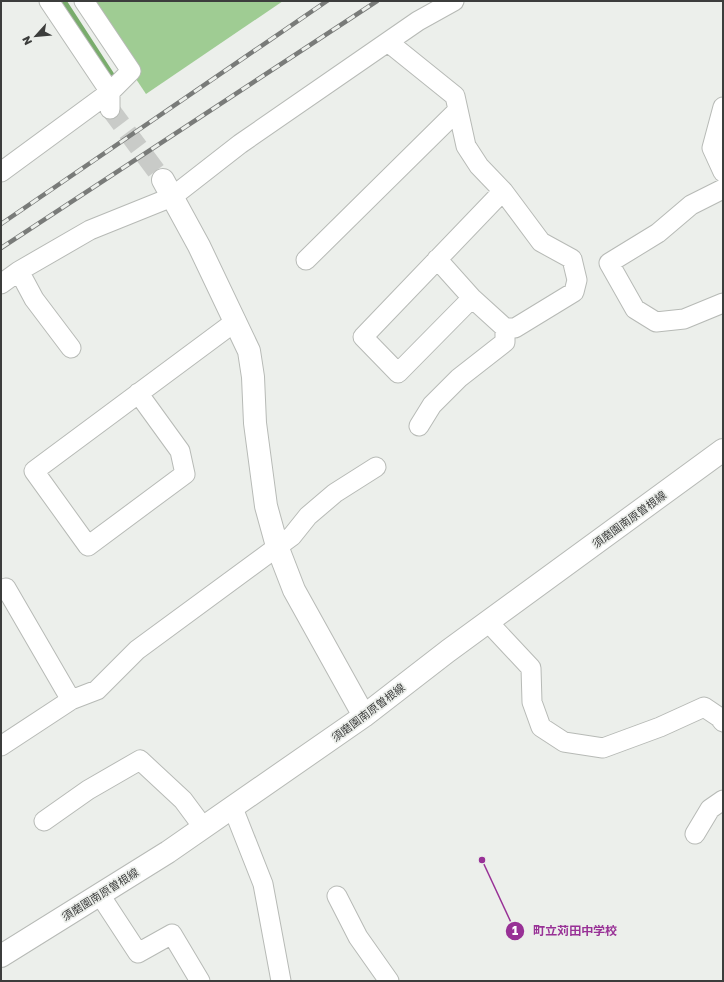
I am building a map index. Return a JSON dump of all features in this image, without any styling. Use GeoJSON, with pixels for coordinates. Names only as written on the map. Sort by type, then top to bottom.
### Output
{"type":"FeatureCollection","features":[{"type":"Feature","properties":{"kind":"main road"},"geometry":{"type":"LineString","coordinates":[[167,189],[200,246],[249,351],[253,377],[255,423],[266,506],[277,546],[294,590],[364,716]]}},
{"type":"Feature","properties":{"kind":"main road","name":"須磨園南原曽根線"},"geometry":{"type":"LineString","coordinates":[[1,956],[168,852],[233,808],[364,716],[448,651],[723,450]]}},
{"type":"Feature","properties":{"kind":"street"},"geometry":{"type":"LineString","coordinates":[[49,1],[110,100]]}},
{"type":"Feature","properties":{"kind":"street"},"geometry":{"type":"LineString","coordinates":[[1,172],[110,100],[131,71],[84,1]]}},
{"type":"Feature","properties":{"kind":"street"},"geometry":{"type":"LineString","coordinates":[[1,284],[19,271],[90,230],[167,189],[240,144],[418,21],[454,1]]}},
{"type":"Feature","properties":{"kind":"street"},"geometry":{"type":"LineString","coordinates":[[388,42],[455,96],[466,146],[479,166],[502,191],[541,242],[572,259],[577,280],[574,292],[516,328],[505,328],[472,298],[437,260]]}},
{"type":"Feature","properties":{"kind":"street"},"geometry":{"type":"LineString","coordinates":[[723,107],[712,148],[723,172]]}},
{"type":"Feature","properties":{"kind":"street"},"geometry":{"type":"LineString","coordinates":[[306,260],[458,110]]}},
{"type":"Feature","properties":{"kind":"street"},"geometry":{"type":"LineString","coordinates":[[723,189],[691,205],[658,233],[609,263],[635,309],[656,322],[684,319],[723,302]]}},
{"type":"Feature","properties":{"kind":"street"},"geometry":{"type":"LineString","coordinates":[[472,298],[398,373],[363,337],[502,191]]}},
{"type":"Feature","properties":{"kind":"street"},"geometry":{"type":"LineString","coordinates":[[19,271],[34,299],[71,348]]}},
{"type":"Feature","properties":{"kind":"street"},"geometry":{"type":"LineString","coordinates":[[138,393],[180,451],[185,474],[88,546],[34,471],[138,393],[236,321]]}},
{"type":"Feature","properties":{"kind":"street"},"geometry":{"type":"LineString","coordinates":[[419,426],[432,405],[459,378],[505,342],[505,328]]}},
{"type":"Feature","properties":{"kind":"street"},"geometry":{"type":"LineString","coordinates":[[3,741],[71,700],[97,690],[138,650],[292,536],[308,516],[335,493],[376,467]]}},
{"type":"Feature","properties":{"kind":"street"},"geometry":{"type":"LineString","coordinates":[[1,591],[6,588],[71,700]]}},
{"type":"Feature","properties":{"kind":"street"},"geometry":{"type":"LineString","coordinates":[[488,622],[532,668],[532,702],[541,726],[564,742],[604,748],[660,727],[704,708],[719,717],[723,722]]}},
{"type":"Feature","properties":{"kind":"street"},"geometry":{"type":"LineString","coordinates":[[44,822],[88,790],[140,760],[183,800],[203,828]]}},
{"type":"Feature","properties":{"kind":"street"},"geometry":{"type":"LineString","coordinates":[[695,834],[710,809],[723,800]]}},
{"type":"Feature","properties":{"kind":"street"},"geometry":{"type":"LineString","coordinates":[[233,808],[263,884],[281,981]]}},
{"type":"Feature","properties":{"kind":"street"},"geometry":{"type":"LineString","coordinates":[[100,895],[138,953],[172,934],[200,981]]}},
{"type":"Feature","properties":{"kind":"street"},"geometry":{"type":"LineString","coordinates":[[337,896],[358,937],[389,981]]}},
{"type":"Feature","properties":{"kind":"green space"},"geometry":{"type":"Polygon","coordinates":[[[84,1],[283,1],[146,94],[84,1]]]}},
{"type":"Feature","properties":{"kind":"waterway"},"geometry":{"type":"LineString","coordinates":[[64,1],[116,81]]}},
{"type":"Feature","properties":{"kind":"tunnel"},"geometry":{"type":"LineString","coordinates":[[110,109],[163,180]]}},
{"type":"Feature","properties":{"kind":"railway"},"geometry":{"type":"LineString","coordinates":[[1,224],[327,1]]}},
{"type":"Feature","properties":{"kind":"railway"},"geometry":{"type":"LineString","coordinates":[[1,248],[377,1]]}},
{"type":"Feature","properties":{"kind":"place","name":"町立苅田中学校"},"geometry":{"type":"Point","coordinates":[482,860]}}]}
